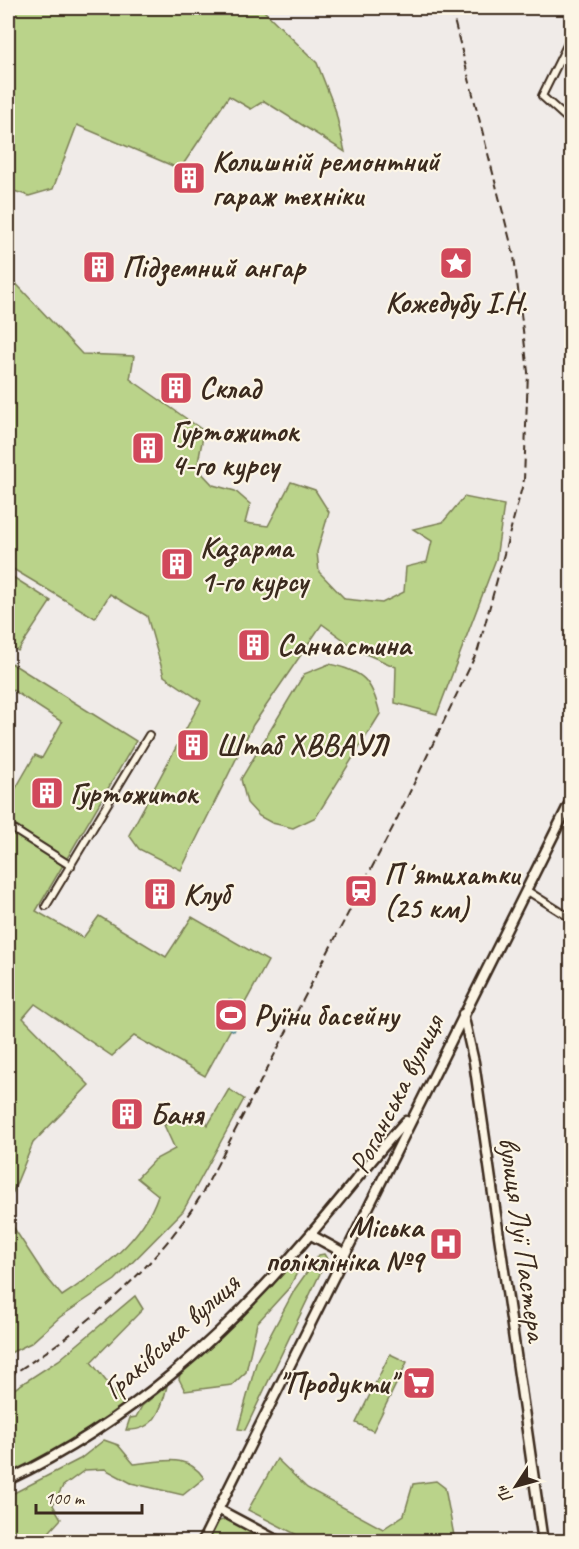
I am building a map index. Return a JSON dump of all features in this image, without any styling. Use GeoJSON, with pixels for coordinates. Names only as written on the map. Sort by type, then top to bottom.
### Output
{"type":"FeatureCollection","features":[{"type":"Feature","properties":{"kind":"street"},"geometry":{"type":"LineString","coordinates":[[572,35],[542,96],[572,123]]}},
{"type":"Feature","properties":{"kind":"street"},"geometry":{"type":"LineString","coordinates":[[46,906],[150,735]]}},
{"type":"Feature","properties":{"kind":"street","name":"Роганська вулиця"},"geometry":{"type":"LineString","coordinates":[[202,1542],[412,1114],[572,798]]}},
{"type":"Feature","properties":{"kind":"street"},"geometry":{"type":"LineString","coordinates":[[8,826],[70,866]]}},
{"type":"Feature","properties":{"kind":"street"},"geometry":{"type":"LineString","coordinates":[[526,890],[572,920]]}},
{"type":"Feature","properties":{"kind":"street","name":"вулиця Луї Пастера"},"geometry":{"type":"LineString","coordinates":[[463,1014],[474,1062],[543,1542]]}},
{"type":"Feature","properties":{"kind":"street","name":"Граківська вулиця"},"geometry":{"type":"LineString","coordinates":[[8,1480],[73,1447],[162,1384],[238,1313],[311,1234],[412,1114]]}},
{"type":"Feature","properties":{"kind":"street"},"geometry":{"type":"LineString","coordinates":[[311,1234],[344,1254]]}},
{"type":"Feature","properties":{"kind":"street"},"geometry":{"type":"LineString","coordinates":[[218,1509],[280,1542]]}},
{"type":"Feature","properties":{"kind":"green space"},"geometry":{"type":"Polygon","coordinates":[[[8,8],[261,8],[317,63],[335,109],[345,152],[264,101],[251,109],[229,96],[180,169],[77,125],[53,189],[29,196],[8,189],[8,8]]]}},
{"type":"Feature","properties":{"kind":"green space"},"geometry":{"type":"Polygon","coordinates":[[[8,275],[82,354],[134,356],[130,379],[204,431],[197,468],[213,485],[235,491],[250,504],[245,523],[268,526],[291,482],[315,490],[329,512],[317,552],[319,572],[345,599],[382,603],[404,592],[406,567],[427,562],[432,541],[413,529],[443,522],[464,497],[504,505],[496,559],[437,714],[395,703],[396,667],[359,651],[322,624],[253,725],[181,870],[139,849],[129,835],[201,701],[164,676],[147,616],[110,594],[95,618],[8,566],[8,275]]]}},
{"type":"Feature","properties":{"kind":"green space"},"geometry":{"type":"Polygon","coordinates":[[[8,574],[51,601],[18,651],[8,644],[8,574]]]}},
{"type":"Feature","properties":{"kind":"green space"},"geometry":{"type":"Polygon","coordinates":[[[8,661],[136,741],[36,911],[83,938],[99,916],[166,957],[192,917],[268,961],[205,1076],[134,1036],[112,1056],[35,1004],[23,1018],[89,1085],[33,1143],[8,1204],[8,802],[35,755],[42,758],[62,722],[8,687],[8,661]]]}},
{"type":"Feature","properties":{"kind":"green space"},"geometry":{"type":"Polygon","coordinates":[[[329,664],[350,670],[364,679],[373,693],[380,714],[316,817],[293,828],[272,823],[259,816],[247,803],[241,779],[304,674],[329,664]]]}},
{"type":"Feature","properties":{"kind":"green space"},"geometry":{"type":"Polygon","coordinates":[[[229,1089],[244,1099],[183,1211],[115,1280],[60,1317],[31,1343],[8,1354],[8,1219],[44,1274],[62,1296],[119,1253],[142,1226],[151,1211],[158,1195],[137,1178],[154,1160],[175,1149],[164,1125],[200,1110],[208,1125],[229,1089]]]}},
{"type":"Feature","properties":{"kind":"green space"},"geometry":{"type":"Polygon","coordinates":[[[324,1254],[327,1259],[245,1430],[238,1429],[257,1360],[295,1289],[319,1255],[324,1254]]]}},
{"type":"Feature","properties":{"kind":"green space"},"geometry":{"type":"Polygon","coordinates":[[[290,1264],[299,1269],[289,1288],[257,1323],[246,1372],[232,1385],[185,1391],[179,1379],[180,1374],[241,1317],[290,1264]]]}},
{"type":"Feature","properties":{"kind":"green space"},"geometry":{"type":"Polygon","coordinates":[[[135,1296],[143,1309],[91,1362],[125,1405],[67,1443],[8,1476],[8,1393],[59,1360],[135,1296]]]}},
{"type":"Feature","properties":{"kind":"green space"},"geometry":{"type":"Polygon","coordinates":[[[390,1354],[407,1362],[373,1431],[356,1423],[390,1354]]]}},
{"type":"Feature","properties":{"kind":"green space"},"geometry":{"type":"Polygon","coordinates":[[[167,1386],[155,1418],[143,1427],[126,1430],[130,1418],[136,1417],[142,1406],[167,1386]]]}},
{"type":"Feature","properties":{"kind":"green space"},"geometry":{"type":"Polygon","coordinates":[[[104,1440],[118,1445],[134,1464],[173,1460],[190,1465],[204,1478],[183,1495],[131,1483],[105,1469],[85,1470],[63,1486],[53,1505],[61,1519],[41,1541],[8,1541],[8,1496],[80,1459],[104,1440]]]}},
{"type":"Feature","properties":{"kind":"green space"},"geometry":{"type":"Polygon","coordinates":[[[277,1459],[307,1488],[383,1529],[404,1515],[413,1484],[436,1481],[445,1488],[455,1541],[309,1541],[248,1510],[277,1459]]]}},
{"type":"Feature","properties":{"kind":"green space"},"geometry":{"type":"Polygon","coordinates":[[[226,1519],[271,1541],[207,1542],[216,1522],[226,1519]]]}},
{"type":"Feature","properties":{"kind":"water","name":"Руїни басейну"},"geometry":{"type":"Polygon","coordinates":[[[229,999],[246,1008],[234,1031],[217,1022],[229,999]]]}},
{"type":"Feature","properties":{"kind":"railway"},"geometry":{"type":"LineString","coordinates":[[8,1377],[64,1339],[116,1296],[162,1248],[202,1194],[393,827],[478,650],[524,480],[528,372],[514,256],[451,8]]}},
{"type":"Feature","properties":{"kind":"place","name":"Колишній ремонтний гараж техніки"},"geometry":{"type":"Point","coordinates":[189,178]}},
{"type":"Feature","properties":{"kind":"place","name":"Кожедубу І.Н."},"geometry":{"type":"Point","coordinates":[456,263]}},
{"type":"Feature","properties":{"kind":"place","name":"Підземний ангар"},"geometry":{"type":"Point","coordinates":[99,267]}},
{"type":"Feature","properties":{"kind":"place","name":"Склад"},"geometry":{"type":"Point","coordinates":[176,388]}},
{"type":"Feature","properties":{"kind":"place","name":"Гуртожиток 4-го курсу"},"geometry":{"type":"Point","coordinates":[148,448]}},
{"type":"Feature","properties":{"kind":"place","name":"Казарма 1-го курсу"},"geometry":{"type":"Point","coordinates":[177,564]}},
{"type":"Feature","properties":{"kind":"place","name":"Санчастина"},"geometry":{"type":"Point","coordinates":[254,645]}},
{"type":"Feature","properties":{"kind":"place","name":"Штаб ХВВАУЛ"},"geometry":{"type":"Point","coordinates":[193,745]}},
{"type":"Feature","properties":{"kind":"place","name":"Гуртожиток"},"geometry":{"type":"Point","coordinates":[47,793]}},
{"type":"Feature","properties":{"kind":"place","name":"Пʼятихатки (25 км)"},"geometry":{"type":"Point","coordinates":[361,891]}},
{"type":"Feature","properties":{"kind":"place","name":"Клуб"},"geometry":{"type":"Point","coordinates":[160,894]}},
{"type":"Feature","properties":{"kind":"place","name":"Руїни басейну"},"geometry":{"type":"Point","coordinates":[231,1015]}},
{"type":"Feature","properties":{"kind":"place","name":"Баня"},"geometry":{"type":"Point","coordinates":[127,1114]}},
{"type":"Feature","properties":{"kind":"place","name":"Міська поліклініка №9"},"geometry":{"type":"Point","coordinates":[446,1244]}},
{"type":"Feature","properties":{"kind":"place","name":"\"Продукти\""},"geometry":{"type":"Point","coordinates":[419,1383]}}]}
